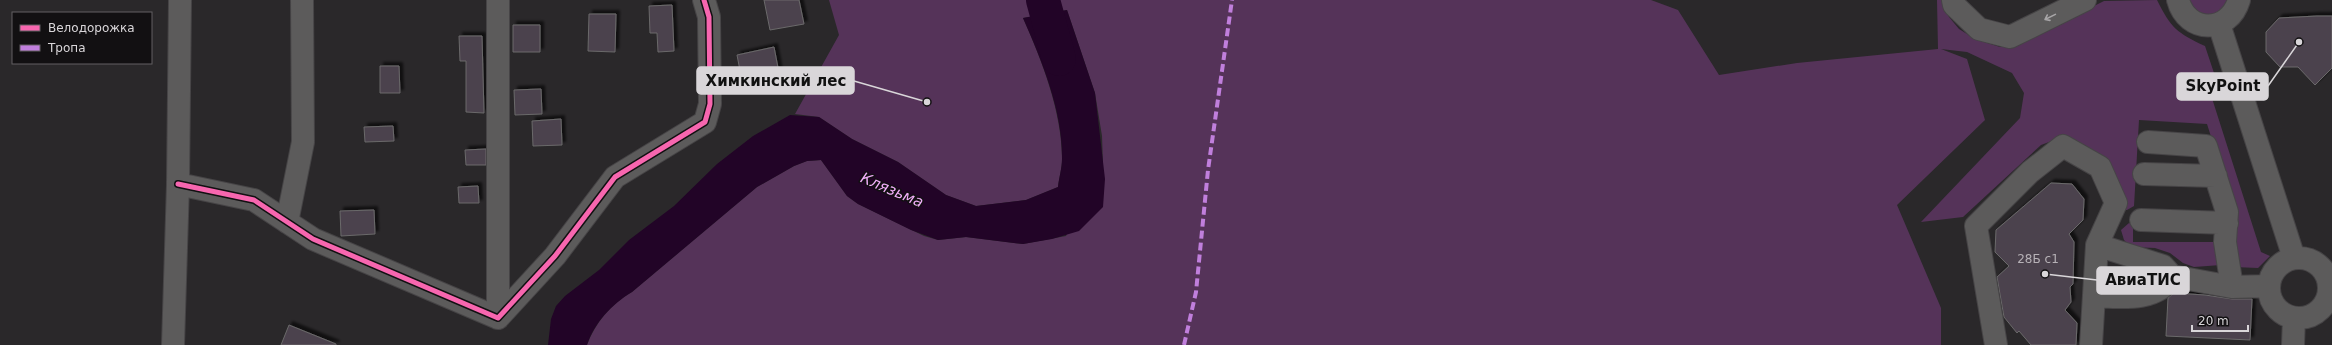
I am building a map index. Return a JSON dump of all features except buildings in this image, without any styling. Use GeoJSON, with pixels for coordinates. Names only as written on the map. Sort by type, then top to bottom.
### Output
{"type":"FeatureCollection","features":[{"type":"Feature","properties":{"kind":"street"},"geometry":{"type":"LineString","coordinates":[[173,345],[178,184],[180,0]]}},
{"type":"Feature","properties":{"kind":"street"},"geometry":{"type":"LineString","coordinates":[[287,222],[303,142],[302,0]]}},
{"type":"Feature","properties":{"kind":"street"},"geometry":{"type":"LineString","coordinates":[[498,0],[498,318]]}},
{"type":"Feature","properties":{"kind":"street"},"geometry":{"type":"LineString","coordinates":[[498,318],[555,256],[615,177],[705,122],[710,104],[709,17],[704,0]]}},
{"type":"Feature","properties":{"kind":"street"},"geometry":{"type":"LineString","coordinates":[[1953,0],[1954,5],[1979,29],[2010,37],[2085,0]]}},
{"type":"Feature","properties":{"kind":"street"},"geometry":{"type":"LineString","coordinates":[[2178,0],[2182,11],[2189,19],[2204,25],[2220,24],[2232,14],[2239,0]]}},
{"type":"Feature","properties":{"kind":"street"},"geometry":{"type":"LineString","coordinates":[[2220,24],[2294,258]]}},
{"type":"Feature","properties":{"kind":"street"},"geometry":{"type":"LineString","coordinates":[[2148,142],[2206,146],[2227,212],[2226,242],[2232,287]]}},
{"type":"Feature","properties":{"kind":"street"},"geometry":{"type":"LineString","coordinates":[[1996,345],[1976,226],[2030,172],[2063,146],[2100,167],[2116,203],[2097,245],[2091,345]]}},
{"type":"Feature","properties":{"kind":"street"},"geometry":{"type":"LineString","coordinates":[[2144,174],[2216,176]]}},
{"type":"Feature","properties":{"kind":"street"},"geometry":{"type":"LineString","coordinates":[[178,184],[254,200],[313,239],[498,318]]}},
{"type":"Feature","properties":{"kind":"street"},"geometry":{"type":"LineString","coordinates":[[2141,220],[2227,223]]}},
{"type":"Feature","properties":{"kind":"street"},"geometry":{"type":"LineString","coordinates":[[2097,245],[2163,266],[2172,276],[2232,287],[2269,286]]}},
{"type":"Feature","properties":{"kind":"street"},"geometry":{"type":"LineString","coordinates":[[2294,258],[2313,261],[2324,270],[2331,284],[2326,302],[2320,310],[2308,317],[2294,318],[2279,310],[2273,304],[2269,286],[2271,276],[2277,268],[2294,258]]}},
{"type":"Feature","properties":{"kind":"street"},"geometry":{"type":"LineString","coordinates":[[2094,296],[2126,297],[2152,294],[2169,282],[2172,276]]}},
{"type":"Feature","properties":{"kind":"street"},"geometry":{"type":"LineString","coordinates":[[2293,345],[2294,318]]}},
{"type":"Feature","properties":{"kind":"shaded area"},"geometry":{"type":"Polygon","coordinates":[[[829,0],[1651,0],[1678,10],[1719,75],[1797,63],[1938,49],[1937,0],[1942,0],[1949,17],[1959,29],[1975,39],[2000,47],[2021,41],[2104,1],[2157,0],[2166,17],[2176,29],[2205,46],[2219,88],[2210,92],[2261,252],[2270,256],[2258,268],[2234,267],[2235,212],[2207,124],[2139,120],[2134,206],[2127,210],[2124,210],[2116,177],[2088,147],[2079,142],[2057,139],[2041,145],[1963,217],[1921,222],[2020,118],[2024,93],[2012,73],[1967,52],[1941,49],[1967,59],[1985,120],[1897,205],[1941,308],[1941,345],[587,345],[594,329],[617,302],[632,292],[757,187],[794,166],[807,161],[821,160],[847,196],[858,204],[924,236],[938,240],[966,237],[1023,244],[1066,236],[1103,164],[1102,136],[1095,93],[1067,10],[1023,18],[1044,69],[1059,123],[1062,166],[1058,187],[1026,200],[976,206],[946,195],[898,162],[852,139],[819,117],[795,114],[839,35],[829,0]]]}},
{"type":"Feature","properties":{"kind":"shaded area"},"geometry":{"type":"Polygon","coordinates":[[[2188,0],[2229,0],[2217,14],[2203,14],[2196,11],[2190,5],[2188,0]]]}},
{"type":"Feature","properties":{"kind":"shaded area"},"geometry":{"type":"Polygon","coordinates":[[[2129,223],[2133,225],[2133,242],[2215,242],[2221,265],[2194,267],[2183,263],[2170,253],[2155,248],[2131,247],[2124,240],[2121,230],[2129,223]]]}},
{"type":"Feature","properties":{"kind":"water"},"geometry":{"type":"Polygon","coordinates":[[[1067,10],[1095,93],[1105,179],[1103,207],[1079,231],[1052,239],[1023,244],[966,237],[938,240],[911,230],[858,204],[847,196],[821,160],[807,161],[794,166],[757,187],[632,292],[618,302],[599,322],[587,345],[548,345],[551,319],[556,306],[565,296],[599,270],[629,240],[674,206],[717,164],[753,136],[790,115],[819,117],[852,139],[898,162],[946,195],[976,206],[1026,200],[1058,187],[1062,166],[1059,123],[1044,69],[1023,18],[1067,10]]]}},
{"type":"Feature","properties":{"kind":"waterway","name":"Клязьма"},"geometry":{"type":"LineString","coordinates":[[1043,0],[1059,59]]}},
{"type":"Feature","properties":{"kind":"marked path"},"geometry":{"type":"LineString","coordinates":[[1184,345],[1196,292],[1208,170],[1232,0]]}},
{"type":"Feature","properties":{"kind":"cycle path"},"geometry":{"type":"LineString","coordinates":[[178,184],[254,200],[313,239],[498,318],[555,256],[615,177],[705,122],[710,104],[709,17],[704,0]]}},
{"type":"Feature","properties":{"kind":"place","name":"SkyPoint"},"geometry":{"type":"Point","coordinates":[2299,42]}},
{"type":"Feature","properties":{"kind":"place","name":"Химкинский лес"},"geometry":{"type":"Point","coordinates":[927,102]}},
{"type":"Feature","properties":{"kind":"place","name":"АвиаТИС"},"geometry":{"type":"Point","coordinates":[2045,274]}}]}
